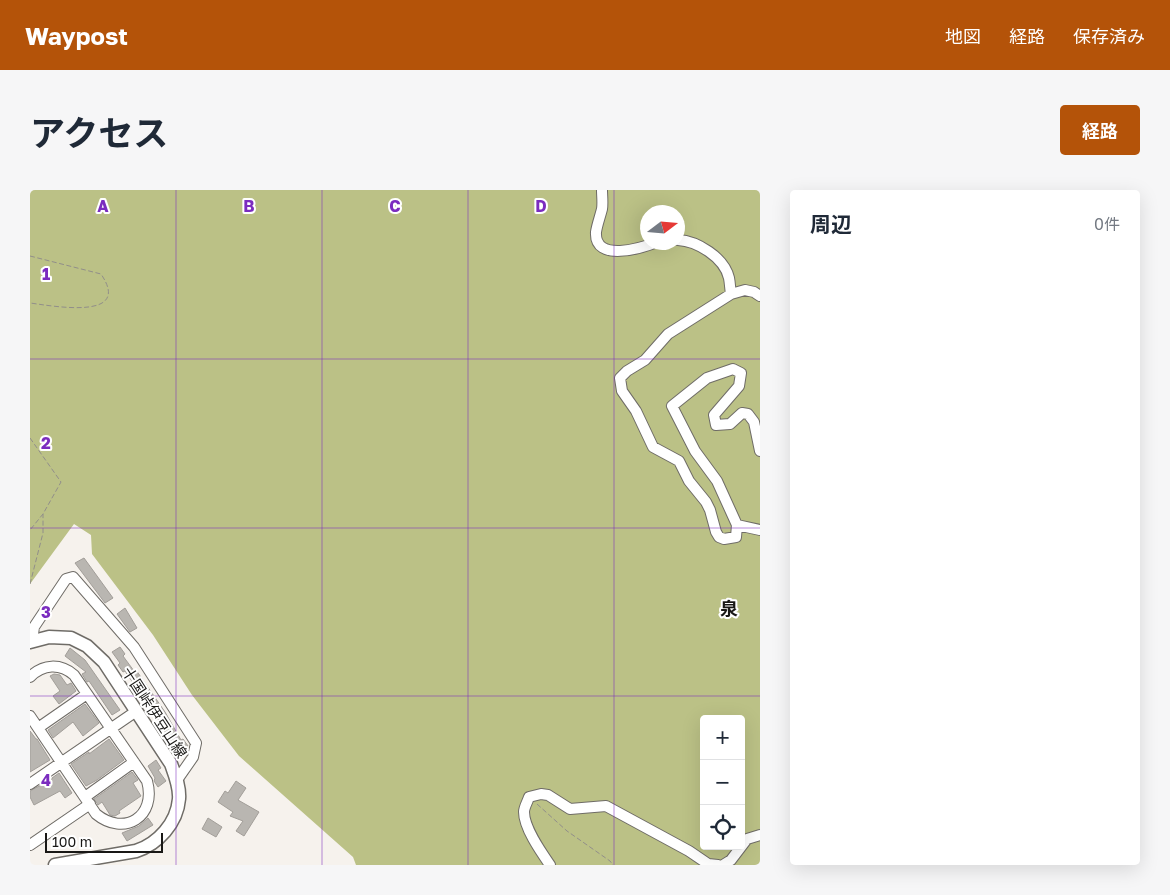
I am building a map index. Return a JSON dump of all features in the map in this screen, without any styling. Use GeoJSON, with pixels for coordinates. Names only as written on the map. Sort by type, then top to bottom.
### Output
{"type":"FeatureCollection","features":[{"type":"Feature","properties":{"kind":"main road","name":"十国峠伊豆山線"},"geometry":{"type":"LineString","coordinates":[[31,642],[49,637],[71,638],[87,646],[104,662],[135,712],[171,764],[177,780],[180,798],[175,816],[163,834],[148,847],[136,851],[55,865]]}},
{"type":"Feature","properties":{"kind":"street"},"geometry":{"type":"LineString","coordinates":[[602,190],[602,209],[596,233],[597,240],[605,250],[640,249]]}},
{"type":"Feature","properties":{"kind":"street"},"geometry":{"type":"LineString","coordinates":[[685,241],[693,242],[707,250],[724,268],[729,277],[731,294]]}},
{"type":"Feature","properties":{"kind":"street"},"geometry":{"type":"LineString","coordinates":[[760,296],[745,290],[731,294],[668,334],[644,360],[620,378],[622,391],[653,446],[656,450],[679,461],[689,481],[702,495],[710,510],[719,537],[724,539],[736,537],[737,525],[717,481],[696,451],[672,406],[707,378],[734,369],[741,373],[739,386],[714,415],[716,425],[730,424],[742,413],[748,414],[754,422],[760,451]]}},
{"type":"Feature","properties":{"kind":"street"},"geometry":{"type":"LineString","coordinates":[[737,525],[760,530]]}},
{"type":"Feature","properties":{"kind":"street"},"geometry":{"type":"LineString","coordinates":[[31,642],[34,627],[66,579],[73,577],[134,647],[196,743],[193,756],[177,780]]}},
{"type":"Feature","properties":{"kind":"street"},"geometry":{"type":"LineString","coordinates":[[30,677],[40,669],[48,667],[64,668],[74,675],[147,781],[150,790],[146,811],[140,817],[125,824],[116,824],[102,818],[87,801],[33,721],[87,694]]}},
{"type":"Feature","properties":{"kind":"street"},"geometry":{"type":"LineString","coordinates":[[30,784],[135,712]]}},
{"type":"Feature","properties":{"kind":"street"},"geometry":{"type":"LineString","coordinates":[[30,845],[134,762]]}},
{"type":"Feature","properties":{"kind":"street"},"geometry":{"type":"LineString","coordinates":[[550,865],[540,851],[527,826],[524,811],[529,796],[548,795],[570,809],[606,806],[689,851],[708,864],[718,865]]}},
{"type":"Feature","properties":{"kind":"street"},"geometry":{"type":"LineString","coordinates":[[723,865],[731,860],[747,839],[760,835]]}},
{"type":"Feature","properties":{"kind":"path"},"geometry":{"type":"LineString","coordinates":[[30,256],[101,274],[106,281],[109,295],[108,299],[101,305],[84,307],[48,306],[30,302]]}},
{"type":"Feature","properties":{"kind":"path"},"geometry":{"type":"LineString","coordinates":[[30,438],[61,482],[43,514],[30,530]]}},
{"type":"Feature","properties":{"kind":"path"},"geometry":{"type":"LineString","coordinates":[[30,584],[43,532],[43,514]]}},
{"type":"Feature","properties":{"kind":"path"},"geometry":{"type":"LineString","coordinates":[[529,796],[567,831],[610,861],[612,865]]}},
{"type":"Feature","properties":{"kind":"green space"},"geometry":{"type":"Polygon","coordinates":[[[30,190],[760,190],[760,865],[356,865],[353,857],[239,756],[192,695],[153,635],[92,554],[91,535],[74,524],[30,584],[30,190]]]}},
{"type":"Feature","properties":{"kind":"building"},"geometry":{"type":"Polygon","coordinates":[[[84,558],[113,598],[105,603],[75,563],[84,558]]]}},
{"type":"Feature","properties":{"kind":"building"},"geometry":{"type":"Polygon","coordinates":[[[125,608],[137,628],[130,632],[117,614],[125,608]]]}},
{"type":"Feature","properties":{"kind":"building"},"geometry":{"type":"Polygon","coordinates":[[[120,647],[125,654],[123,656],[134,671],[136,670],[165,712],[181,740],[183,739],[188,746],[180,752],[173,742],[171,744],[161,724],[125,671],[123,672],[118,665],[120,663],[112,652],[120,647]]]}},
{"type":"Feature","properties":{"kind":"building"},"geometry":{"type":"Polygon","coordinates":[[[70,648],[85,660],[120,710],[112,715],[89,681],[87,682],[82,674],[86,672],[65,656],[70,648]]]}},
{"type":"Feature","properties":{"kind":"building"},"geometry":{"type":"Polygon","coordinates":[[[54,674],[60,675],[67,685],[71,683],[76,691],[59,704],[53,696],[60,691],[50,676],[54,674]]]}},
{"type":"Feature","properties":{"kind":"building"},"geometry":{"type":"Polygon","coordinates":[[[85,704],[99,723],[83,736],[73,722],[53,738],[48,730],[85,704]]]}},
{"type":"Feature","properties":{"kind":"building"},"geometry":{"type":"Polygon","coordinates":[[[30,731],[50,760],[30,772],[30,731]]]}},
{"type":"Feature","properties":{"kind":"building"},"geometry":{"type":"Polygon","coordinates":[[[109,739],[124,760],[86,786],[71,764],[89,752],[89,754],[109,739]]]}},
{"type":"Feature","properties":{"kind":"building"},"geometry":{"type":"Polygon","coordinates":[[[156,760],[161,768],[158,770],[166,781],[158,787],[148,766],[156,760]]]}},
{"type":"Feature","properties":{"kind":"building"},"geometry":{"type":"Polygon","coordinates":[[[132,772],[138,780],[133,783],[141,796],[119,811],[120,813],[115,816],[110,815],[102,802],[98,805],[94,799],[132,772]]]}},
{"type":"Feature","properties":{"kind":"building"},"geometry":{"type":"Polygon","coordinates":[[[59,773],[72,793],[65,798],[60,791],[34,805],[30,797],[30,791],[59,773]]]}},
{"type":"Feature","properties":{"kind":"building"},"geometry":{"type":"Polygon","coordinates":[[[236,781],[246,788],[238,800],[259,812],[244,836],[236,831],[243,821],[230,816],[233,812],[218,802],[225,791],[228,793],[236,781]]]}},
{"type":"Feature","properties":{"kind":"building"},"geometry":{"type":"Polygon","coordinates":[[[148,818],[153,825],[127,841],[122,833],[139,826],[148,818]]]}},
{"type":"Feature","properties":{"kind":"building"},"geometry":{"type":"Polygon","coordinates":[[[208,818],[222,827],[216,837],[202,829],[208,818]]]}},
{"type":"Feature","properties":{"kind":"district","name":"泉"},"geometry":{"type":"Point","coordinates":[729,608]}}]}
